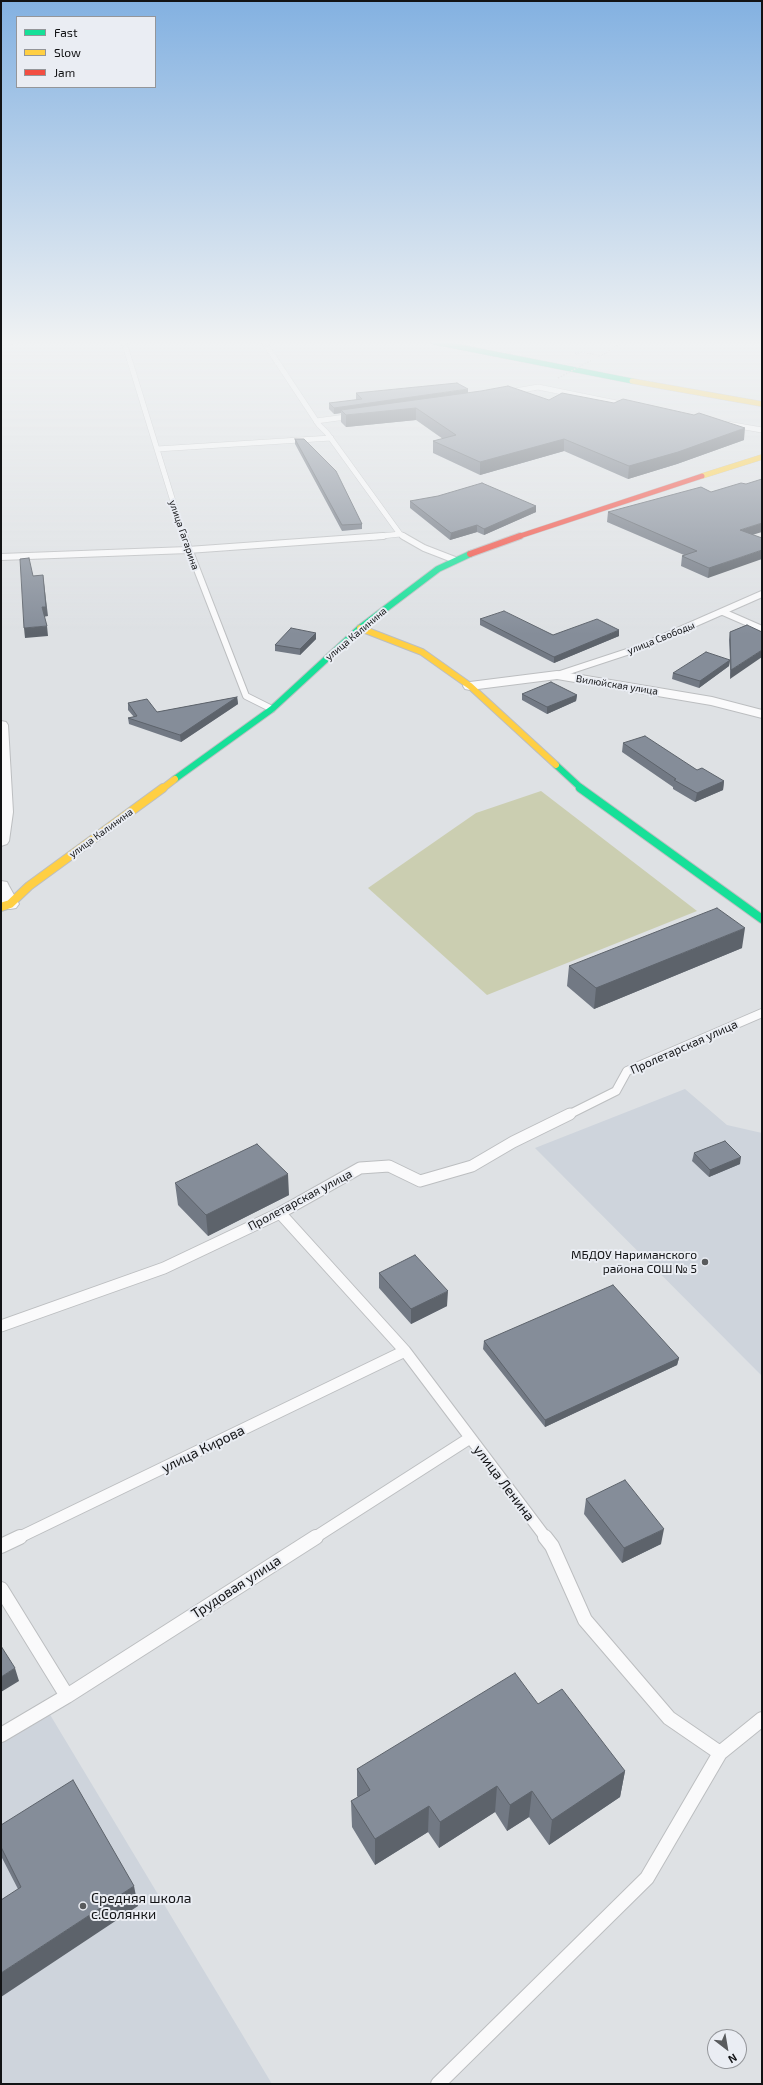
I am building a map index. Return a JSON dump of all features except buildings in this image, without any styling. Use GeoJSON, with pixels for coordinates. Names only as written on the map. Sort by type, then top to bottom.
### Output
{"type":"FeatureCollection","features":[{"type":"Feature","properties":{"kind":"main road","name":"улица Калинина"},"geometry":{"type":"LineString","coordinates":[[5,905],[272,709],[360,628],[438,569],[482,548],[762,457]]}},
{"type":"Feature","properties":{"kind":"main road"},"geometry":{"type":"LineString","coordinates":[[360,628],[422,652],[470,686],[578,786],[762,919]]}},
{"type":"Feature","properties":{"kind":"street","name":"Вилюйская улица"},"geometry":{"type":"LineString","coordinates":[[470,686],[557,675],[712,701],[762,714]]}},
{"type":"Feature","properties":{"kind":"street"},"geometry":{"type":"LineString","coordinates":[[1,725],[5,812],[1,841]]}},
{"type":"Feature","properties":{"kind":"street"},"geometry":{"type":"LineString","coordinates":[[1,886],[5,905]]}},
{"type":"Feature","properties":{"kind":"lane","name":"улица Гагарина"},"geometry":{"type":"LineString","coordinates":[[153,439],[188,550],[246,696],[272,709]]}},
{"type":"Feature","properties":{"kind":"lane"},"geometry":{"type":"LineString","coordinates":[[156,449],[310,439]]}},
{"type":"Feature","properties":{"kind":"lane"},"geometry":{"type":"LineString","coordinates":[[332,439],[400,534],[424,548],[455,560]]}},
{"type":"Feature","properties":{"kind":"lane"},"geometry":{"type":"LineString","coordinates":[[1,557],[188,550],[400,534]]}},
{"type":"Feature","properties":{"kind":"lane","name":"улица Свободы"},"geometry":{"type":"LineString","coordinates":[[557,675],[639,648],[762,594]]}},
{"type":"Feature","properties":{"kind":"lane"},"geometry":{"type":"LineString","coordinates":[[723,612],[762,629]]}},
{"type":"Feature","properties":{"kind":"lane","name":"Пролетарская улица"},"geometry":{"type":"LineString","coordinates":[[1,1326],[164,1268],[280,1213],[342,1176],[360,1168],[389,1166],[420,1181],[472,1166],[513,1142],[616,1091],[627,1071],[762,1013]]}},
{"type":"Feature","properties":{"kind":"lane","name":"улица Ленина"},"geometry":{"type":"LineString","coordinates":[[280,1213],[405,1352],[552,1546],[585,1620],[669,1718],[720,1753]]}},
{"type":"Feature","properties":{"kind":"lane","name":"улица Кирова"},"geometry":{"type":"LineString","coordinates":[[1,1546],[405,1352]]}},
{"type":"Feature","properties":{"kind":"lane","name":"Трудовая улица"},"geometry":{"type":"LineString","coordinates":[[1,1735],[66,1696],[470,1438]]}},
{"type":"Feature","properties":{"kind":"lane"},"geometry":{"type":"LineString","coordinates":[[1,1589],[66,1696]]}},
{"type":"Feature","properties":{"kind":"lane"},"geometry":{"type":"LineString","coordinates":[[438,2084],[647,1878],[720,1753],[762,1720]]}},
{"type":"Feature","properties":{"kind":"shaded area","name":"МБДОУ Нариманского района СОШ № 5"},"geometry":{"type":"Polygon","coordinates":[[[685,1089],[727,1125],[762,1133],[762,1376],[535,1148],[685,1089]]]}},
{"type":"Feature","properties":{"kind":"shaded area","name":"Средняя школа с.Солянки"},"geometry":{"type":"Polygon","coordinates":[[[43,1703],[272,2084],[1,2084],[1,1727],[43,1703]]]}},
{"type":"Feature","properties":{"kind":"green space"},"geometry":{"type":"Polygon","coordinates":[[[541,791],[697,911],[487,995],[368,888],[476,813],[541,791]]]}},
{"type":"Feature","properties":{"kind":"traffic: fast"},"geometry":{"type":"LineString","coordinates":[[175,779],[272,709],[360,628],[438,569],[470,554]]}},
{"type":"Feature","properties":{"kind":"traffic: fast"},"geometry":{"type":"LineString","coordinates":[[556,765],[578,786],[762,919]]}},
{"type":"Feature","properties":{"kind":"traffic: slow"},"geometry":{"type":"LineString","coordinates":[[702,476],[762,457]]}},
{"type":"Feature","properties":{"kind":"traffic: slow"},"geometry":{"type":"LineString","coordinates":[[360,628],[422,652],[470,686],[556,765]]}},
{"type":"Feature","properties":{"kind":"traffic: slow"},"geometry":{"type":"LineString","coordinates":[[1,907],[10,904],[29,886],[175,779]]}},
{"type":"Feature","properties":{"kind":"traffic: jam"},"geometry":{"type":"LineString","coordinates":[[470,554],[483,548],[702,476]]}},
{"type":"Feature","properties":{"kind":"place","name":"МБДОУ Нариманского района СОШ № 5"},"geometry":{"type":"Point","coordinates":[705,1262]}},
{"type":"Feature","properties":{"kind":"place","name":"Средняя школа с.Солянки"},"geometry":{"type":"Point","coordinates":[83,1906]}}]}
